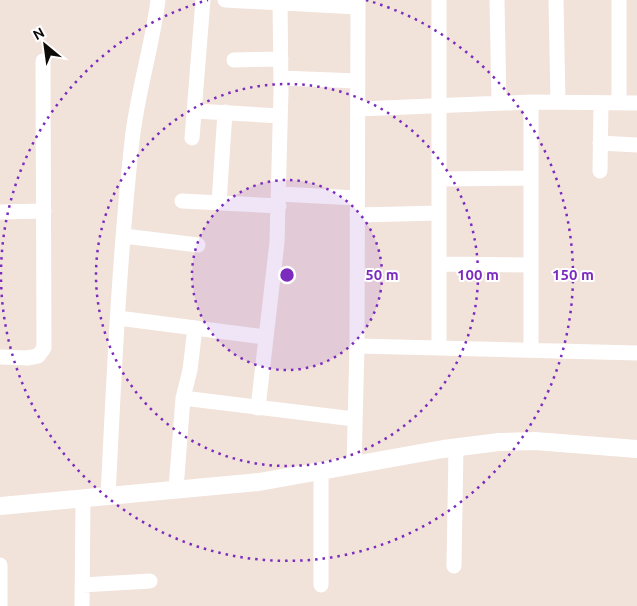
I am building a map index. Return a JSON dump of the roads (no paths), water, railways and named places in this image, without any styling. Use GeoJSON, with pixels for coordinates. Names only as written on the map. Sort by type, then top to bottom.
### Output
{"type":"FeatureCollection","features":[{"type":"Feature","properties":{"kind":"street"},"geometry":{"type":"LineString","coordinates":[[108,496],[124,236],[137,101],[153,34],[158,0]]}},
{"type":"Feature","properties":{"kind":"street"},"geometry":{"type":"LineString","coordinates":[[192,138],[203,0]]}},
{"type":"Feature","properties":{"kind":"street"},"geometry":{"type":"LineString","coordinates":[[225,0],[358,4],[357,346],[354,466]]}},
{"type":"Feature","properties":{"kind":"street"},"geometry":{"type":"LineString","coordinates":[[439,0],[439,348]]}},
{"type":"Feature","properties":{"kind":"street"},"geometry":{"type":"LineString","coordinates":[[497,0],[499,103]]}},
{"type":"Feature","properties":{"kind":"street"},"geometry":{"type":"LineString","coordinates":[[619,0],[619,103]]}},
{"type":"Feature","properties":{"kind":"street"},"geometry":{"type":"LineString","coordinates":[[556,1],[558,102]]}},
{"type":"Feature","properties":{"kind":"street"},"geometry":{"type":"LineString","coordinates":[[258,408],[274,272],[279,200],[280,2]]}},
{"type":"Feature","properties":{"kind":"street"},"geometry":{"type":"LineString","coordinates":[[234,60],[281,59]]}},
{"type":"Feature","properties":{"kind":"street"},"geometry":{"type":"LineString","coordinates":[[0,357],[27,358],[38,356],[44,348],[43,61]]}},
{"type":"Feature","properties":{"kind":"street"},"geometry":{"type":"LineString","coordinates":[[281,78],[358,82]]}},
{"type":"Feature","properties":{"kind":"street"},"geometry":{"type":"LineString","coordinates":[[358,109],[531,102],[637,103]]}},
{"type":"Feature","properties":{"kind":"street"},"geometry":{"type":"LineString","coordinates":[[531,102],[531,350]]}},
{"type":"Feature","properties":{"kind":"street"},"geometry":{"type":"LineString","coordinates":[[600,171],[602,103]]}},
{"type":"Feature","properties":{"kind":"street"},"geometry":{"type":"LineString","coordinates":[[195,110],[280,116]]}},
{"type":"Feature","properties":{"kind":"street"},"geometry":{"type":"LineString","coordinates":[[220,203],[225,112]]}},
{"type":"Feature","properties":{"kind":"street"},"geometry":{"type":"LineString","coordinates":[[600,143],[637,145]]}},
{"type":"Feature","properties":{"kind":"street"},"geometry":{"type":"LineString","coordinates":[[439,179],[531,178]]}},
{"type":"Feature","properties":{"kind":"street"},"geometry":{"type":"LineString","coordinates":[[182,201],[220,203],[357,198]]}},
{"type":"Feature","properties":{"kind":"street"},"geometry":{"type":"LineString","coordinates":[[0,212],[44,211]]}},
{"type":"Feature","properties":{"kind":"street"},"geometry":{"type":"LineString","coordinates":[[357,214],[439,213]]}},
{"type":"Feature","properties":{"kind":"street"},"geometry":{"type":"LineString","coordinates":[[124,236],[198,244]]}},
{"type":"Feature","properties":{"kind":"street"},"geometry":{"type":"LineString","coordinates":[[439,264],[531,265]]}},
{"type":"Feature","properties":{"kind":"street"},"geometry":{"type":"LineString","coordinates":[[118,318],[265,337]]}},
{"type":"Feature","properties":{"kind":"street"},"geometry":{"type":"LineString","coordinates":[[176,488],[183,398],[190,370],[195,328]]}},
{"type":"Feature","properties":{"kind":"street"},"geometry":{"type":"LineString","coordinates":[[357,346],[637,353]]}},
{"type":"Feature","properties":{"kind":"street"},"geometry":{"type":"LineString","coordinates":[[183,398],[354,419]]}},
{"type":"Feature","properties":{"kind":"street"},"geometry":{"type":"LineString","coordinates":[[0,506],[176,488],[259,482],[456,447],[499,442],[535,442],[637,449]]}},
{"type":"Feature","properties":{"kind":"street"},"geometry":{"type":"LineString","coordinates":[[454,566],[456,447]]}},
{"type":"Feature","properties":{"kind":"street"},"geometry":{"type":"LineString","coordinates":[[321,472],[321,585]]}},
{"type":"Feature","properties":{"kind":"street"},"geometry":{"type":"LineString","coordinates":[[82,606],[83,499]]}},
{"type":"Feature","properties":{"kind":"street"},"geometry":{"type":"LineString","coordinates":[[0,565],[0,606]]}},
{"type":"Feature","properties":{"kind":"street"},"geometry":{"type":"LineString","coordinates":[[82,585],[150,580]]}}]}
